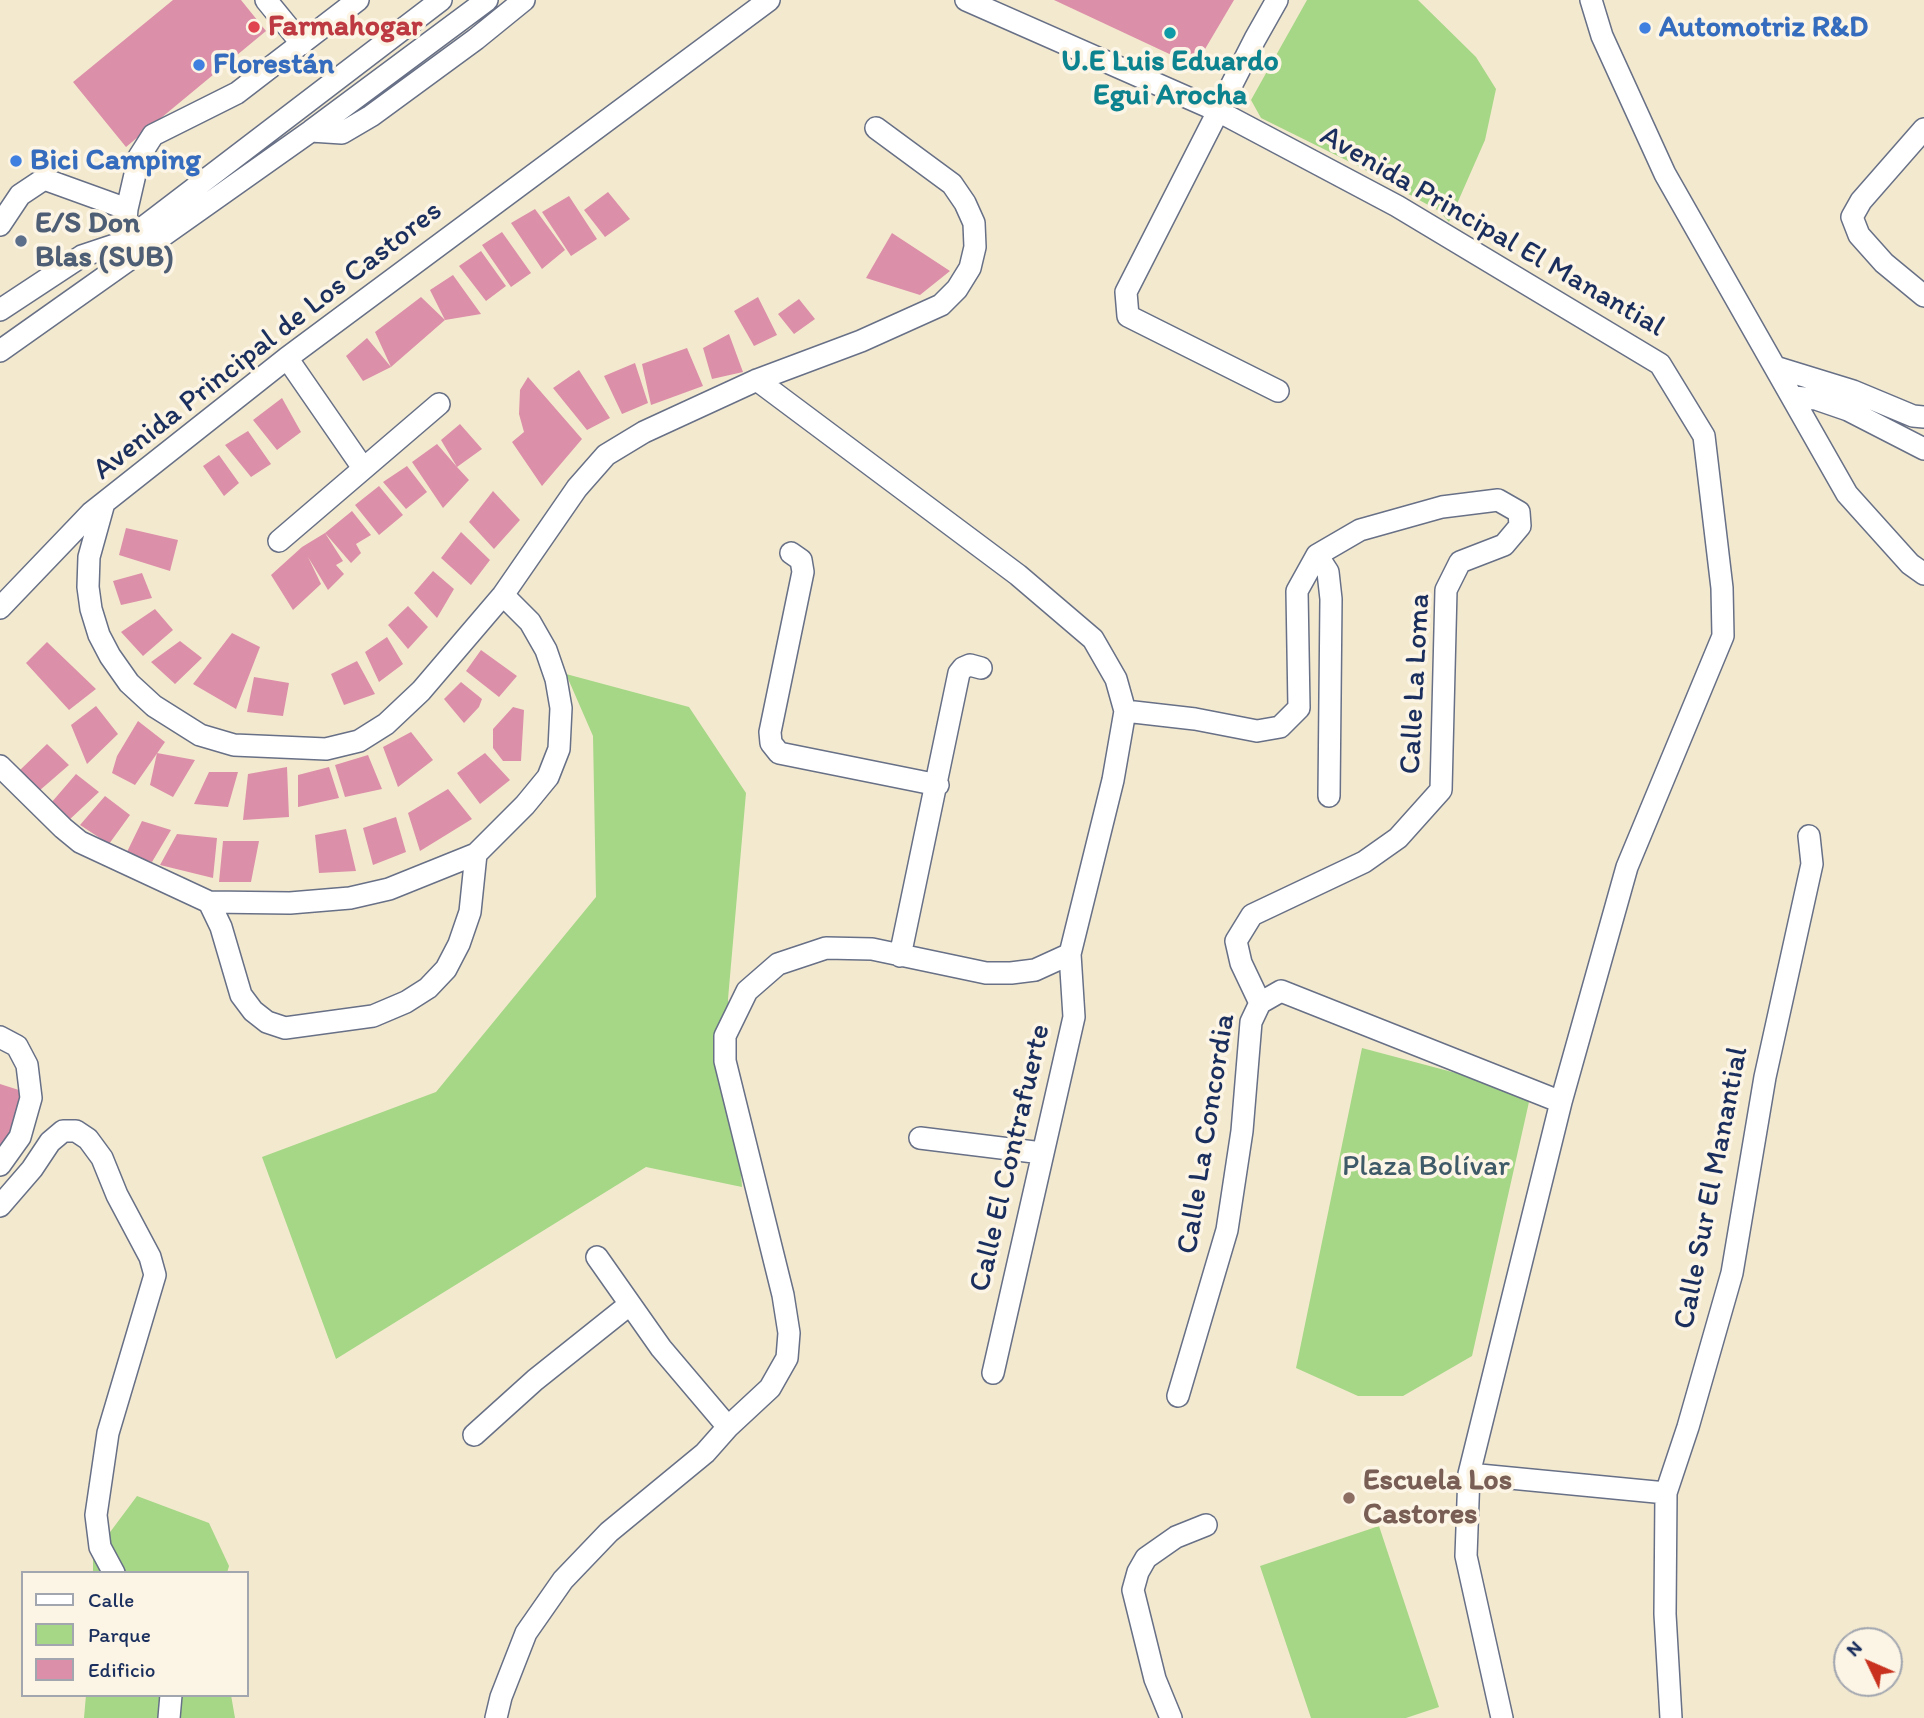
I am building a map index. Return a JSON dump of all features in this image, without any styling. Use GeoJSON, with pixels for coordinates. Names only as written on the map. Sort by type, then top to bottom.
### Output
{"type":"FeatureCollection","features":[{"type":"Feature","properties":{"kind":"street"},"geometry":{"type":"LineString","coordinates":[[266,0],[302,44]]}},
{"type":"Feature","properties":{"kind":"street"},"geometry":{"type":"LineString","coordinates":[[0,310],[82,256],[124,242],[441,0]]}},
{"type":"Feature","properties":{"kind":"street"},"geometry":{"type":"LineString","coordinates":[[0,351],[311,131],[487,0]]}},
{"type":"Feature","properties":{"kind":"street"},"geometry":{"type":"LineString","coordinates":[[311,131],[342,133],[371,116],[524,0]]}},
{"type":"Feature","properties":{"kind":"street","name":"Avenida Principal de Los Castores"},"geometry":{"type":"LineString","coordinates":[[769,0],[287,358],[104,503],[89,557],[88,587],[99,635],[129,683],[154,706],[200,735],[234,745],[326,749],[359,741],[386,724],[421,691],[503,594],[577,488],[606,455],[644,432],[757,380],[861,341],[941,305],[957,289],[970,268],[975,247],[974,223],[965,202],[952,184],[876,128]]}},
{"type":"Feature","properties":{"kind":"street"},"geometry":{"type":"LineString","coordinates":[[1277,0],[1126,292],[1128,316],[1278,391]]}},
{"type":"Feature","properties":{"kind":"street"},"geometry":{"type":"LineString","coordinates":[[1591,0],[1602,36],[1665,174],[1847,494],[1910,564],[1924,574]]}},
{"type":"Feature","properties":{"kind":"street","name":"Avenida Principal El Manantial"},"geometry":{"type":"LineString","coordinates":[[974,2],[1218,111],[1397,206],[1660,364],[1704,436],[1722,587],[1723,636],[1627,867],[1561,1102],[1469,1474],[1466,1556],[1502,1718]]}},
{"type":"Feature","properties":{"kind":"street"},"geometry":{"type":"LineString","coordinates":[[124,242],[127,209],[139,157],[152,135],[237,93],[302,44],[350,3]]}},
{"type":"Feature","properties":{"kind":"street"},"geometry":{"type":"LineString","coordinates":[[1924,130],[1860,201],[1852,217],[1859,235],[1884,263],[1924,296]]}},
{"type":"Feature","properties":{"kind":"street"},"geometry":{"type":"LineString","coordinates":[[0,225],[20,195],[44,179],[127,209]]}},
{"type":"Feature","properties":{"kind":"street"},"geometry":{"type":"LineString","coordinates":[[287,358],[363,468]]}},
{"type":"Feature","properties":{"kind":"street"},"geometry":{"type":"LineString","coordinates":[[1775,367],[1853,391],[1913,416],[1924,417]]}},
{"type":"Feature","properties":{"kind":"street"},"geometry":{"type":"LineString","coordinates":[[496,1718],[501,1697],[526,1633],[563,1580],[609,1532],[705,1453],[728,1427],[770,1388],[787,1358],[789,1333],[775,1259],[725,1061],[725,1036],[747,991],[778,964],[826,948],[872,949],[986,973],[1010,974],[1035,970],[1070,954],[1113,780],[1125,711],[1116,678],[1093,639],[1018,575],[757,380]]}},
{"type":"Feature","properties":{"kind":"street"},"geometry":{"type":"LineString","coordinates":[[1793,397],[1816,399],[1848,410],[1924,449]]}},
{"type":"Feature","properties":{"kind":"street"},"geometry":{"type":"LineString","coordinates":[[279,541],[439,404]]}},
{"type":"Feature","properties":{"kind":"street","name":"Calle La Loma"},"geometry":{"type":"LineString","coordinates":[[1260,1003],[1241,963],[1236,941],[1252,915],[1364,862],[1398,838],[1441,790],[1446,590],[1460,562],[1504,545],[1520,526],[1519,512],[1499,500],[1442,507],[1360,530],[1317,555]]}},
{"type":"Feature","properties":{"kind":"street"},"geometry":{"type":"LineString","coordinates":[[0,608],[91,513],[104,503]]}},
{"type":"Feature","properties":{"kind":"street"},"geometry":{"type":"LineString","coordinates":[[791,553],[801,561],[803,572],[770,732],[771,743],[779,753],[938,785]]}},
{"type":"Feature","properties":{"kind":"street"},"geometry":{"type":"LineString","coordinates":[[1125,711],[1195,719],[1257,731],[1280,727],[1299,708],[1297,591],[1317,555],[1328,572],[1331,599],[1329,796]]}},
{"type":"Feature","properties":{"kind":"street"},"geometry":{"type":"LineString","coordinates":[[0,766],[80,842],[209,902],[290,903],[350,898],[389,889],[476,854],[526,805],[548,777],[559,749],[561,708],[556,679],[546,650],[530,622],[503,594]]}},
{"type":"Feature","properties":{"kind":"street"},"geometry":{"type":"LineString","coordinates":[[901,956],[959,673],[970,665],[981,668]]}},
{"type":"Feature","properties":{"kind":"street","name":"Calle Sur El Manantial"},"geometry":{"type":"LineString","coordinates":[[1671,1718],[1665,1614],[1666,1493],[1688,1427],[1732,1273],[1765,1077],[1812,864],[1808,836]]}},
{"type":"Feature","properties":{"kind":"street"},"geometry":{"type":"LineString","coordinates":[[209,902],[220,927],[241,995],[253,1011],[267,1022],[285,1028],[373,1016],[406,1003],[428,988],[446,969],[460,944],[470,912],[476,854]]}},
{"type":"Feature","properties":{"kind":"street","name":"Calle El Contrafuerte"},"geometry":{"type":"LineString","coordinates":[[993,1373],[1073,1017],[1070,954]]}},
{"type":"Feature","properties":{"kind":"street"},"geometry":{"type":"LineString","coordinates":[[1260,1003],[1281,991],[1561,1102]]}},
{"type":"Feature","properties":{"kind":"street","name":"Calle La Concordia"},"geometry":{"type":"LineString","coordinates":[[1178,1396],[1227,1230],[1242,1131],[1251,1022],[1260,1003]]}},
{"type":"Feature","properties":{"kind":"street"},"geometry":{"type":"LineString","coordinates":[[0,1037],[17,1046],[27,1065],[31,1098],[20,1137],[0,1165]]}},
{"type":"Feature","properties":{"kind":"street"},"geometry":{"type":"LineString","coordinates":[[0,1206],[32,1169],[50,1142],[63,1131],[76,1131],[88,1139],[102,1158],[117,1195],[150,1257],[155,1275],[108,1433],[96,1515],[100,1547],[113,1571]]}},
{"type":"Feature","properties":{"kind":"street"},"geometry":{"type":"LineString","coordinates":[[920,1138],[1042,1153]]}},
{"type":"Feature","properties":{"kind":"street"},"geometry":{"type":"LineString","coordinates":[[597,1257],[661,1348],[728,1427]]}},
{"type":"Feature","properties":{"kind":"street"},"geometry":{"type":"LineString","coordinates":[[474,1436],[536,1380],[629,1305]]}},
{"type":"Feature","properties":{"kind":"street"},"geometry":{"type":"LineString","coordinates":[[1469,1474],[1666,1493]]}},
{"type":"Feature","properties":{"kind":"street"},"geometry":{"type":"LineString","coordinates":[[1171,1718],[1155,1679],[1133,1590],[1138,1572],[1146,1558],[1177,1537],[1206,1525]]}},
{"type":"Feature","properties":{"kind":"street"},"geometry":{"type":"LineString","coordinates":[[169,1718],[171,1697]]}},
{"type":"Feature","properties":{"kind":"green space"},"geometry":{"type":"Polygon","coordinates":[[[1307,0],[1418,0],[1476,57],[1496,89],[1485,140],[1449,222],[1439,211],[1358,166],[1261,118],[1251,100],[1307,0]]]}},
{"type":"Feature","properties":{"kind":"green space"},"geometry":{"type":"Polygon","coordinates":[[[566,674],[689,707],[746,793],[728,999],[742,1187],[646,1167],[336,1359],[262,1157],[436,1092],[596,897],[593,736],[566,674]]]}},
{"type":"Feature","properties":{"kind":"green space","name":"Plaza Bolívar"},"geometry":{"type":"Polygon","coordinates":[[[1362,1048],[1531,1093],[1472,1356],[1403,1396],[1358,1396],[1296,1368],[1362,1048]]]}},
{"type":"Feature","properties":{"kind":"green space"},"geometry":{"type":"Polygon","coordinates":[[[137,1496],[209,1523],[229,1566],[228,1571],[93,1571],[93,1555],[137,1496]]]}},
{"type":"Feature","properties":{"kind":"green space"},"geometry":{"type":"Polygon","coordinates":[[[1379,1526],[1439,1707],[1406,1718],[1311,1718],[1260,1566],[1379,1526]]]}},
{"type":"Feature","properties":{"kind":"green space"},"geometry":{"type":"Polygon","coordinates":[[[86,1697],[231,1697],[235,1718],[84,1718],[86,1697]]]}},
{"type":"Feature","properties":{"kind":"building"},"geometry":{"type":"Polygon","coordinates":[[[173,0],[241,0],[266,31],[126,147],[73,82],[173,0]]]}},
{"type":"Feature","properties":{"kind":"building","name":"U.E Luis Eduardo Egui Arocha"},"geometry":{"type":"Polygon","coordinates":[[[1054,0],[1234,0],[1195,66],[1054,0]]]}},
{"type":"Feature","properties":{"kind":"building"},"geometry":{"type":"Polygon","coordinates":[[[608,192],[630,219],[605,237],[584,210],[608,192]]]}},
{"type":"Feature","properties":{"kind":"building"},"geometry":{"type":"Polygon","coordinates":[[[569,196],[597,239],[571,256],[542,212],[569,196]]]}},
{"type":"Feature","properties":{"kind":"building"},"geometry":{"type":"Polygon","coordinates":[[[535,209],[565,250],[542,269],[511,223],[535,209]]]}},
{"type":"Feature","properties":{"kind":"building"},"geometry":{"type":"Polygon","coordinates":[[[502,232],[531,273],[511,287],[482,245],[502,232]]]}},
{"type":"Feature","properties":{"kind":"building"},"geometry":{"type":"Polygon","coordinates":[[[892,233],[950,271],[920,295],[866,278],[892,233]]]}},
{"type":"Feature","properties":{"kind":"building"},"geometry":{"type":"Polygon","coordinates":[[[481,251],[506,286],[486,301],[459,266],[481,251]]]}},
{"type":"Feature","properties":{"kind":"building"},"geometry":{"type":"Polygon","coordinates":[[[453,275],[481,314],[445,320],[430,290],[453,275]]]}},
{"type":"Feature","properties":{"kind":"building"},"geometry":{"type":"Polygon","coordinates":[[[421,297],[445,320],[391,367],[375,332],[421,297]]]}},
{"type":"Feature","properties":{"kind":"building"},"geometry":{"type":"Polygon","coordinates":[[[758,297],[777,335],[754,346],[734,311],[758,297]]]}},
{"type":"Feature","properties":{"kind":"building"},"geometry":{"type":"Polygon","coordinates":[[[799,299],[815,319],[794,334],[778,314],[799,299]]]}},
{"type":"Feature","properties":{"kind":"building"},"geometry":{"type":"Polygon","coordinates":[[[729,334],[743,372],[712,379],[703,348],[729,334]]]}},
{"type":"Feature","properties":{"kind":"building"},"geometry":{"type":"Polygon","coordinates":[[[367,338],[391,367],[363,381],[346,356],[367,338]]]}},
{"type":"Feature","properties":{"kind":"building"},"geometry":{"type":"Polygon","coordinates":[[[687,348],[703,386],[651,405],[642,364],[687,348]]]}},
{"type":"Feature","properties":{"kind":"building"},"geometry":{"type":"Polygon","coordinates":[[[635,363],[648,403],[622,414],[604,376],[635,363]]]}},
{"type":"Feature","properties":{"kind":"building"},"geometry":{"type":"Polygon","coordinates":[[[579,370],[610,418],[587,430],[553,388],[579,370]]]}},
{"type":"Feature","properties":{"kind":"building"},"geometry":{"type":"Polygon","coordinates":[[[528,377],[582,439],[542,486],[512,442],[524,432],[519,414],[520,390],[528,377]]]}},
{"type":"Feature","properties":{"kind":"building"},"geometry":{"type":"Polygon","coordinates":[[[282,398],[301,432],[277,450],[253,420],[282,398]]]}},
{"type":"Feature","properties":{"kind":"building"},"geometry":{"type":"Polygon","coordinates":[[[460,424],[482,449],[457,467],[441,440],[460,424]]]}},
{"type":"Feature","properties":{"kind":"building"},"geometry":{"type":"Polygon","coordinates":[[[248,431],[271,464],[251,477],[225,445],[248,431]]]}},
{"type":"Feature","properties":{"kind":"building"},"geometry":{"type":"Polygon","coordinates":[[[437,444],[469,480],[443,508],[412,462],[437,444]]]}},
{"type":"Feature","properties":{"kind":"building"},"geometry":{"type":"Polygon","coordinates":[[[219,455],[239,483],[224,496],[203,466],[219,455]]]}},
{"type":"Feature","properties":{"kind":"building"},"geometry":{"type":"Polygon","coordinates":[[[407,466],[427,492],[406,509],[383,482],[407,466]]]}},
{"type":"Feature","properties":{"kind":"building"},"geometry":{"type":"Polygon","coordinates":[[[379,486],[403,515],[379,535],[355,505],[379,486]]]}},
{"type":"Feature","properties":{"kind":"building"},"geometry":{"type":"Polygon","coordinates":[[[493,491],[520,520],[494,549],[469,522],[493,491]]]}},
{"type":"Feature","properties":{"kind":"building"},"geometry":{"type":"Polygon","coordinates":[[[352,511],[371,535],[356,544],[361,553],[351,563],[325,533],[352,511]]]}},
{"type":"Feature","properties":{"kind":"building"},"geometry":{"type":"Polygon","coordinates":[[[126,528],[178,540],[170,571],[119,555],[126,528]]]}},
{"type":"Feature","properties":{"kind":"building"},"geometry":{"type":"Polygon","coordinates":[[[461,532],[490,560],[471,585],[441,558],[461,532]]]}},
{"type":"Feature","properties":{"kind":"building"},"geometry":{"type":"Polygon","coordinates":[[[325,533],[343,561],[336,565],[344,574],[328,590],[308,557],[321,584],[293,610],[271,575],[302,547],[325,533]]]}},
{"type":"Feature","properties":{"kind":"building"},"geometry":{"type":"Polygon","coordinates":[[[433,571],[454,589],[437,618],[414,593],[433,571]]]}},
{"type":"Feature","properties":{"kind":"building"},"geometry":{"type":"Polygon","coordinates":[[[142,573],[152,598],[121,605],[113,581],[142,573]]]}},
{"type":"Feature","properties":{"kind":"building"},"geometry":{"type":"Polygon","coordinates":[[[408,606],[428,627],[408,649],[388,625],[408,606]]]}},
{"type":"Feature","properties":{"kind":"building"},"geometry":{"type":"Polygon","coordinates":[[[155,609],[173,630],[143,656],[121,632],[155,609]]]}},
{"type":"Feature","properties":{"kind":"building"},"geometry":{"type":"Polygon","coordinates":[[[232,633],[260,647],[236,709],[193,684],[232,633]]]}},
{"type":"Feature","properties":{"kind":"building"},"geometry":{"type":"Polygon","coordinates":[[[387,637],[403,664],[379,682],[365,652],[387,637]]]}},
{"type":"Feature","properties":{"kind":"building"},"geometry":{"type":"Polygon","coordinates":[[[180,641],[202,658],[175,684],[151,662],[180,641]]]}},
{"type":"Feature","properties":{"kind":"building"},"geometry":{"type":"Polygon","coordinates":[[[47,642],[96,689],[69,710],[26,663],[47,642]]]}},
{"type":"Feature","properties":{"kind":"building"},"geometry":{"type":"Polygon","coordinates":[[[481,650],[517,676],[499,697],[466,671],[481,650]]]}},
{"type":"Feature","properties":{"kind":"building"},"geometry":{"type":"Polygon","coordinates":[[[357,661],[375,694],[344,705],[331,674],[357,661]]]}},
{"type":"Feature","properties":{"kind":"building"},"geometry":{"type":"Polygon","coordinates":[[[254,677],[289,683],[283,716],[247,712],[254,677]]]}},
{"type":"Feature","properties":{"kind":"building"},"geometry":{"type":"Polygon","coordinates":[[[461,682],[482,699],[479,707],[464,723],[444,699],[461,682]]]}},
{"type":"Feature","properties":{"kind":"building"},"geometry":{"type":"Polygon","coordinates":[[[96,706],[118,734],[87,764],[71,725],[96,706]]]}},
{"type":"Feature","properties":{"kind":"building"},"geometry":{"type":"Polygon","coordinates":[[[513,707],[524,710],[521,761],[503,761],[493,748],[493,729],[513,707]]]}},
{"type":"Feature","properties":{"kind":"building"},"geometry":{"type":"Polygon","coordinates":[[[138,721],[165,742],[135,785],[112,773],[117,756],[138,721]]]}},
{"type":"Feature","properties":{"kind":"building"},"geometry":{"type":"Polygon","coordinates":[[[411,732],[433,760],[398,787],[383,747],[411,732]]]}},
{"type":"Feature","properties":{"kind":"building"},"geometry":{"type":"Polygon","coordinates":[[[47,744],[69,765],[39,791],[19,771],[47,744]]]}},
{"type":"Feature","properties":{"kind":"building"},"geometry":{"type":"Polygon","coordinates":[[[157,753],[195,760],[173,797],[150,785],[157,753]]]}},
{"type":"Feature","properties":{"kind":"building"},"geometry":{"type":"Polygon","coordinates":[[[485,753],[510,780],[480,804],[457,773],[485,753]]]}},
{"type":"Feature","properties":{"kind":"building"},"geometry":{"type":"Polygon","coordinates":[[[368,755],[382,789],[345,797],[335,765],[368,755]]]}},
{"type":"Feature","properties":{"kind":"building"},"geometry":{"type":"Polygon","coordinates":[[[287,767],[289,817],[243,820],[248,774],[287,767]]]}},
{"type":"Feature","properties":{"kind":"building"},"geometry":{"type":"Polygon","coordinates":[[[329,767],[339,798],[298,807],[298,775],[329,767]]]}},
{"type":"Feature","properties":{"kind":"building"},"geometry":{"type":"Polygon","coordinates":[[[209,772],[238,772],[228,807],[194,804],[209,772]]]}},
{"type":"Feature","properties":{"kind":"building"},"geometry":{"type":"Polygon","coordinates":[[[76,774],[99,792],[68,821],[51,803],[76,774]]]}},
{"type":"Feature","properties":{"kind":"building"},"geometry":{"type":"Polygon","coordinates":[[[448,789],[472,819],[420,851],[408,813],[448,789]]]}},
{"type":"Feature","properties":{"kind":"building"},"geometry":{"type":"Polygon","coordinates":[[[105,796],[130,815],[109,844],[80,825],[105,796]]]}},
{"type":"Feature","properties":{"kind":"building"},"geometry":{"type":"Polygon","coordinates":[[[396,817],[406,852],[373,865],[363,828],[396,817]]]}},
{"type":"Feature","properties":{"kind":"building"},"geometry":{"type":"Polygon","coordinates":[[[142,821],[171,830],[152,862],[126,854],[142,821]]]}},
{"type":"Feature","properties":{"kind":"building"},"geometry":{"type":"Polygon","coordinates":[[[346,829],[356,871],[319,873],[315,835],[346,829]]]}},
{"type":"Feature","properties":{"kind":"building"},"geometry":{"type":"Polygon","coordinates":[[[177,834],[217,838],[213,878],[160,865],[177,834]]]}},
{"type":"Feature","properties":{"kind":"building"},"geometry":{"type":"Polygon","coordinates":[[[223,841],[259,841],[251,882],[219,882],[223,841]]]}},
{"type":"Feature","properties":{"kind":"building"},"geometry":{"type":"Polygon","coordinates":[[[0,1084],[22,1091],[23,1114],[0,1148],[0,1084]]]}},
{"type":"Feature","properties":{"kind":"place","name":"Farmahogar"},"geometry":{"type":"Point","coordinates":[254,27]}},
{"type":"Feature","properties":{"kind":"place","name":"Automotriz R&D"},"geometry":{"type":"Point","coordinates":[1645,28]}},
{"type":"Feature","properties":{"kind":"place","name":"U.E Luis Eduardo Egui Arocha"},"geometry":{"type":"Point","coordinates":[1170,33]}},
{"type":"Feature","properties":{"kind":"place","name":"Florestán"},"geometry":{"type":"Point","coordinates":[199,65]}},
{"type":"Feature","properties":{"kind":"place","name":"Bici Camping"},"geometry":{"type":"Point","coordinates":[16,161]}},
{"type":"Feature","properties":{"kind":"place","name":"E/S Don Blas (SUB)"},"geometry":{"type":"Point","coordinates":[21,241]}},
{"type":"Feature","properties":{"kind":"place","name":"Escuela Los Castores"},"geometry":{"type":"Point","coordinates":[1349,1498]}}]}
